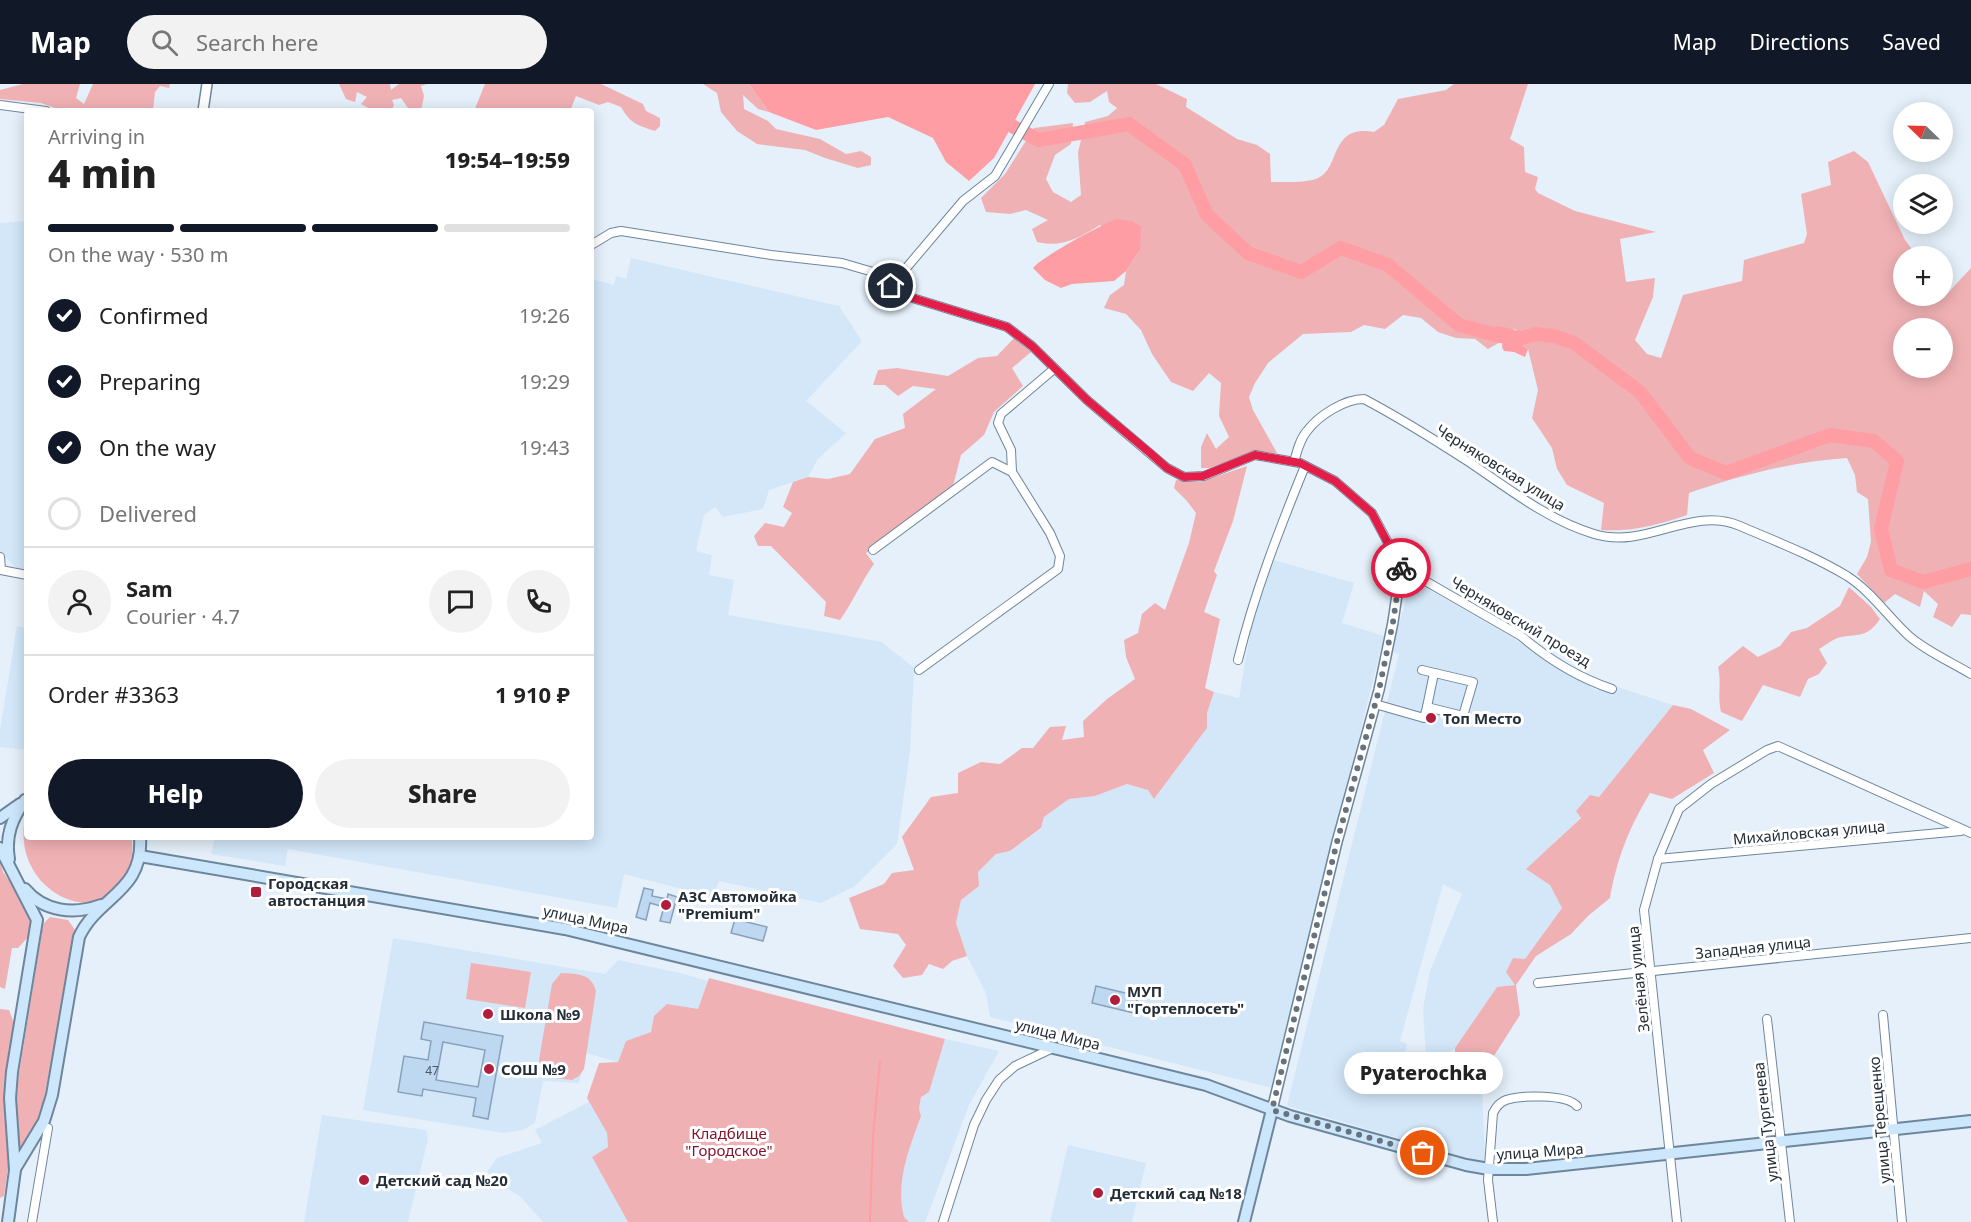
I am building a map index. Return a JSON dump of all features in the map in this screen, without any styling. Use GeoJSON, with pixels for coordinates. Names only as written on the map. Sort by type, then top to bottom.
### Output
{"type":"FeatureCollection","features":[{"type":"Feature","properties":{"kind":"main road"},"geometry":{"type":"LineString","coordinates":[[0,818],[24,800]]}},
{"type":"Feature","properties":{"kind":"main road"},"geometry":{"type":"LineString","coordinates":[[11,866],[8,849],[9,831],[15,815],[24,802]]}},
{"type":"Feature","properties":{"kind":"main road"},"geometry":{"type":"LineString","coordinates":[[15,1170],[44,1121],[52,1095],[79,937],[85,923],[121,892],[133,875],[140,856],[140,840]]}},
{"type":"Feature","properties":{"kind":"main road"},"geometry":{"type":"LineString","coordinates":[[0,848],[36,920],[12,1072],[10,1098],[15,1170],[8,1222]]}},
{"type":"Feature","properties":{"kind":"main road","name":"улица Мира"},"geometry":{"type":"LineString","coordinates":[[140,856],[565,929],[1206,1085],[1317,1124],[1489,1169],[1526,1169],[1971,1122]]}},
{"type":"Feature","properties":{"kind":"main road"},"geometry":{"type":"LineString","coordinates":[[17,879],[34,898],[56,909],[81,911],[105,904]]}},
{"type":"Feature","properties":{"kind":"main road"},"geometry":{"type":"LineString","coordinates":[[1244,1222],[1272,1110]]}},
{"type":"Feature","properties":{"kind":"street"},"geometry":{"type":"LineString","coordinates":[[203,108],[207,84]]}},
{"type":"Feature","properties":{"kind":"street"},"geometry":{"type":"LineString","coordinates":[[891,286],[963,201],[995,176],[1029,122],[1049,84]]}},
{"type":"Feature","properties":{"kind":"street"},"geometry":{"type":"LineString","coordinates":[[0,105],[24,108]]}},
{"type":"Feature","properties":{"kind":"street"},"geometry":{"type":"LineString","coordinates":[[594,244],[611,233],[621,231],[842,264],[873,272],[906,296],[1007,327],[1032,346],[1054,369],[1167,468],[1184,477],[1203,476],[1255,455],[1294,462],[1335,481],[1372,513],[1401,567],[1393,622],[1375,704],[1337,842],[1272,1110]]}},
{"type":"Feature","properties":{"kind":"street"},"geometry":{"type":"LineString","coordinates":[[919,670],[1058,569],[1060,556],[1050,533],[1012,472],[1011,450],[998,423],[1001,414],[1054,369]]}},
{"type":"Feature","properties":{"kind":"street","name":"Черняковская улица"},"geometry":{"type":"LineString","coordinates":[[1294,462],[1298,446],[1307,430],[1324,415],[1353,399],[1364,399],[1467,461],[1559,521],[1596,535],[1629,539],[1712,518],[1737,525],[1848,577],[1877,601],[1910,637],[1971,674]]}},
{"type":"Feature","properties":{"kind":"street"},"geometry":{"type":"LineString","coordinates":[[873,550],[992,462],[1012,472]]}},
{"type":"Feature","properties":{"kind":"street"},"geometry":{"type":"LineString","coordinates":[[1238,660],[1249,617],[1286,511],[1305,466]]}},
{"type":"Feature","properties":{"kind":"street"},"geometry":{"type":"LineString","coordinates":[[0,557],[2,570],[24,574]]}},
{"type":"Feature","properties":{"kind":"street","name":"Черняковский проезд"},"geometry":{"type":"LineString","coordinates":[[1401,567],[1521,636],[1538,651],[1568,669],[1612,689]]}},
{"type":"Feature","properties":{"kind":"street"},"geometry":{"type":"LineString","coordinates":[[1422,670],[1473,682],[1462,716],[1427,707]]}},
{"type":"Feature","properties":{"kind":"street"},"geometry":{"type":"LineString","coordinates":[[1375,704],[1424,718],[1434,673]]}},
{"type":"Feature","properties":{"kind":"street","name":"Зелёная улица"},"geometry":{"type":"LineString","coordinates":[[1677,1222],[1644,910],[1658,859],[1679,809],[1711,784],[1767,750],[1778,746],[1962,831]]}},
{"type":"Feature","properties":{"kind":"street"},"geometry":{"type":"LineString","coordinates":[[1962,831],[1971,833]]}},
{"type":"Feature","properties":{"kind":"street","name":"Михайловская улица"},"geometry":{"type":"LineString","coordinates":[[1658,859],[1962,831]]}},
{"type":"Feature","properties":{"kind":"street","name":"Западная улица"},"geometry":{"type":"LineString","coordinates":[[1538,982],[1971,938]]}},
{"type":"Feature","properties":{"kind":"street","name":"улица Терещенко"},"geometry":{"type":"LineString","coordinates":[[1883,1015],[1902,1222]]}},
{"type":"Feature","properties":{"kind":"street","name":"улица Тургенева"},"geometry":{"type":"LineString","coordinates":[[1767,1019],[1790,1222]]}},
{"type":"Feature","properties":{"kind":"street"},"geometry":{"type":"LineString","coordinates":[[943,1222],[974,1125],[986,1100],[999,1080],[1015,1066],[1053,1048]]}},
{"type":"Feature","properties":{"kind":"street"},"geometry":{"type":"LineString","coordinates":[[1493,1222],[1489,1169],[1493,1113],[1498,1105],[1505,1100],[1552,1097],[1566,1098],[1577,1106]]}},
{"type":"Feature","properties":{"kind":"street"},"geometry":{"type":"LineString","coordinates":[[32,1222],[48,1128]]}},
{"type":"Feature","properties":{"kind":"shaded area"},"geometry":{"type":"Polygon","coordinates":[[[749,84],[1035,84],[994,158],[969,181],[946,162],[933,138],[888,117],[816,130],[769,112],[749,84]]]}},
{"type":"Feature","properties":{"kind":"shaded area"},"geometry":{"type":"Polygon","coordinates":[[[1117,219],[1132,221],[1141,227],[1140,250],[1126,271],[1114,281],[1072,284],[1061,288],[1045,280],[1033,268],[1072,242],[1117,219]]]}},
{"type":"Feature","properties":{"kind":"shaded area"},"geometry":{"type":"Polygon","coordinates":[[[24,221],[24,570],[17,569],[0,552],[0,223],[24,221]]]}},
{"type":"Feature","properties":{"kind":"shaded area"},"geometry":{"type":"Polygon","coordinates":[[[631,258],[839,306],[862,341],[806,401],[846,433],[818,459],[808,477],[769,490],[763,509],[723,517],[715,507],[704,515],[696,551],[712,555],[709,575],[734,580],[728,615],[882,642],[914,668],[910,752],[897,844],[855,886],[821,903],[719,881],[713,897],[624,874],[617,908],[288,849],[285,866],[211,854],[214,840],[594,840],[594,280],[614,285],[616,276],[626,279],[631,258]]]}},
{"type":"Feature","properties":{"kind":"shaded area"},"geometry":{"type":"Polygon","coordinates":[[[1497,326],[1511,329],[1521,336],[1523,346],[1528,349],[1525,357],[1504,351],[1503,334],[1488,335],[1486,330],[1497,326]]]}},
{"type":"Feature","properties":{"kind":"shaded area"},"geometry":{"type":"Polygon","coordinates":[[[1274,560],[1354,583],[1342,623],[1384,636],[1272,1088],[990,1017],[986,993],[967,956],[956,923],[961,900],[979,886],[978,872],[996,854],[1010,851],[1041,829],[1044,817],[1069,799],[1095,796],[1127,784],[1148,790],[1155,798],[1207,728],[1207,713],[1214,692],[1239,698],[1252,622],[1274,560]]]}},
{"type":"Feature","properties":{"kind":"shaded area"},"geometry":{"type":"Polygon","coordinates":[[[1412,580],[1523,644],[1597,691],[1605,683],[1673,705],[1599,797],[1590,795],[1576,811],[1581,817],[1527,869],[1550,885],[1562,908],[1525,959],[1513,958],[1506,972],[1516,985],[1497,987],[1455,1048],[1442,1060],[1426,1055],[1423,1009],[1430,971],[1462,894],[1443,884],[1400,1041],[1407,1044],[1403,1061],[1482,1087],[1485,1163],[1287,1106],[1399,654],[1391,651],[1412,580]]]}},
{"type":"Feature","properties":{"kind":"shaded area"},"geometry":{"type":"Polygon","coordinates":[[[17,626],[24,627],[24,750],[0,747],[0,730],[17,626]]]}},
{"type":"Feature","properties":{"kind":"shaded area","name":"Школа №9"},"geometry":{"type":"Polygon","coordinates":[[[393,938],[605,974],[618,960],[708,981],[698,1009],[654,1016],[651,1032],[626,1041],[618,1062],[586,1053],[579,1083],[543,1081],[535,1123],[523,1130],[503,1133],[363,1110],[393,938]]]}},
{"type":"Feature","properties":{"kind":"shaded area"},"geometry":{"type":"Polygon","coordinates":[[[945,1039],[999,1051],[969,1105],[925,1222],[909,1222],[904,1218],[899,1187],[904,1163],[921,1117],[919,1109],[921,1097],[929,1092],[945,1039]]]}},
{"type":"Feature","properties":{"kind":"shaded area"},"geometry":{"type":"Polygon","coordinates":[[[589,1102],[607,1133],[608,1147],[592,1157],[628,1222],[543,1222],[520,1196],[501,1185],[487,1172],[497,1158],[542,1143],[535,1130],[589,1102]]]}},
{"type":"Feature","properties":{"kind":"shaded area","name":"Детский сад №20"},"geometry":{"type":"Polygon","coordinates":[[[322,1115],[426,1130],[428,1139],[408,1222],[304,1222],[322,1115]]]}},
{"type":"Feature","properties":{"kind":"shaded area","name":"Детский сад №18"},"geometry":{"type":"Polygon","coordinates":[[[1068,1145],[1146,1163],[1132,1222],[1050,1222],[1068,1145]]]}},
{"type":"Feature","properties":{"kind":"green space"},"geometry":{"type":"Polygon","coordinates":[[[23,84],[80,84],[76,98],[84,104],[93,84],[170,84],[169,88],[160,86],[155,92],[153,108],[55,108],[41,103],[0,99],[0,90],[23,84]]]}},
{"type":"Feature","properties":{"kind":"green space"},"geometry":{"type":"Polygon","coordinates":[[[339,84],[390,84],[391,90],[399,84],[427,84],[421,86],[424,96],[422,108],[408,108],[401,98],[392,100],[392,108],[368,108],[361,104],[367,97],[357,92],[355,102],[346,99],[339,84]]]}},
{"type":"Feature","properties":{"kind":"green space"},"geometry":{"type":"Polygon","coordinates":[[[485,84],[601,84],[643,104],[646,111],[660,118],[660,126],[655,131],[635,123],[621,107],[608,102],[599,105],[576,96],[571,108],[475,108],[485,84]]]}},
{"type":"Feature","properties":{"kind":"green space"},"geometry":{"type":"Polygon","coordinates":[[[703,84],[749,84],[769,112],[758,109],[743,95],[744,109],[768,121],[776,129],[820,139],[846,154],[861,151],[871,157],[871,165],[858,168],[805,150],[757,144],[737,131],[721,112],[717,93],[703,84]]]}},
{"type":"Feature","properties":{"kind":"green space"},"geometry":{"type":"Polygon","coordinates":[[[1068,84],[1156,84],[1187,99],[1186,107],[1237,139],[1257,145],[1270,154],[1271,182],[1289,182],[1314,180],[1325,173],[1343,140],[1350,134],[1360,131],[1374,132],[1384,125],[1398,99],[1446,90],[1454,84],[1528,84],[1510,139],[1524,147],[1525,172],[1538,177],[1535,189],[1538,193],[1575,211],[1656,232],[1620,239],[1626,282],[1655,278],[1653,297],[1635,340],[1647,354],[1661,358],[1683,295],[1742,281],[1744,260],[1804,243],[1807,234],[1801,194],[1831,185],[1828,162],[1854,151],[1868,162],[1893,215],[1893,234],[1902,234],[1910,246],[1893,246],[1893,306],[1953,306],[1953,287],[1971,268],[1971,615],[1961,614],[1952,627],[1933,617],[1938,604],[1924,591],[1920,607],[1895,594],[1884,603],[1857,574],[1867,557],[1871,542],[1868,499],[1857,492],[1855,475],[1847,458],[1787,466],[1727,481],[1689,493],[1687,515],[1645,527],[1601,530],[1604,503],[1567,485],[1557,469],[1552,448],[1532,418],[1538,390],[1528,349],[1523,346],[1521,335],[1515,329],[1504,334],[1502,341],[1488,349],[1475,339],[1456,338],[1438,332],[1421,318],[1403,315],[1385,329],[1364,325],[1351,332],[1303,334],[1268,363],[1249,397],[1253,410],[1277,453],[1254,452],[1210,468],[1201,468],[1201,447],[1207,433],[1216,449],[1229,437],[1219,416],[1221,383],[1209,373],[1193,391],[1171,382],[1152,354],[1141,330],[1126,314],[1104,308],[1110,295],[1124,285],[1126,271],[1140,250],[1100,225],[1070,241],[1054,244],[1037,242],[1032,229],[1048,220],[1026,210],[1010,214],[986,212],[981,198],[1005,174],[1034,128],[1073,123],[1071,144],[1055,155],[1046,179],[1053,192],[1071,202],[1081,195],[1078,153],[1085,122],[1108,116],[1117,108],[1109,102],[1107,91],[1090,102],[1075,103],[1067,93],[1068,84]]]}},
{"type":"Feature","properties":{"kind":"green space"},"geometry":{"type":"Polygon","coordinates":[[[1014,338],[1031,352],[1012,368],[1023,386],[994,412],[984,435],[961,455],[953,486],[866,553],[874,564],[840,620],[824,616],[826,602],[771,546],[758,546],[754,536],[765,523],[784,527],[792,513],[783,507],[793,482],[808,477],[828,479],[850,474],[875,439],[905,428],[903,414],[936,389],[913,386],[898,396],[885,385],[873,385],[878,370],[897,368],[948,376],[978,358],[997,356],[1014,338]]]}},
{"type":"Feature","properties":{"kind":"green space"},"geometry":{"type":"Polygon","coordinates":[[[1247,466],[1233,521],[1214,571],[1217,575],[1204,612],[1220,619],[1205,688],[1214,692],[1207,713],[1207,728],[1154,799],[1148,790],[1127,784],[1095,796],[1069,799],[1044,817],[1041,828],[1010,851],[996,854],[978,872],[979,886],[961,900],[956,923],[967,956],[952,961],[943,969],[929,964],[922,975],[903,978],[893,966],[906,945],[898,934],[860,929],[849,898],[884,884],[892,873],[914,870],[902,837],[931,797],[958,793],[958,773],[981,762],[1000,764],[1022,748],[1033,748],[1050,727],[1066,726],[1062,740],[1084,737],[1083,721],[1107,699],[1135,679],[1126,657],[1124,640],[1138,633],[1142,614],[1155,603],[1165,610],[1189,543],[1196,513],[1174,488],[1176,480],[1200,482],[1247,466]]]}},
{"type":"Feature","properties":{"kind":"green space"},"geometry":{"type":"Polygon","coordinates":[[[1849,587],[1871,607],[1880,619],[1872,629],[1863,634],[1838,638],[1819,649],[1827,663],[1819,674],[1808,679],[1800,697],[1763,685],[1742,721],[1721,712],[1718,667],[1743,646],[1758,657],[1780,646],[1791,632],[1807,628],[1840,606],[1849,587]]]}},
{"type":"Feature","properties":{"kind":"green space"},"geometry":{"type":"Polygon","coordinates":[[[1673,705],[1691,709],[1730,730],[1703,750],[1714,773],[1672,799],[1650,793],[1625,844],[1610,898],[1571,934],[1536,956],[1516,985],[1520,1015],[1483,1073],[1470,1074],[1455,1067],[1455,1048],[1497,987],[1515,985],[1506,972],[1513,958],[1525,959],[1562,908],[1550,885],[1526,869],[1581,818],[1576,811],[1590,795],[1599,797],[1673,705]]]}},
{"type":"Feature","properties":{"kind":"green space"},"geometry":{"type":"Polygon","coordinates":[[[24,840],[132,840],[129,872],[116,893],[96,902],[73,901],[51,890],[33,870],[24,840]]]}},
{"type":"Feature","properties":{"kind":"green space"},"geometry":{"type":"Polygon","coordinates":[[[0,861],[3,872],[30,910],[30,935],[18,948],[12,948],[5,989],[0,987],[0,861]]]}},
{"type":"Feature","properties":{"kind":"green space"},"geometry":{"type":"Polygon","coordinates":[[[50,917],[68,920],[75,930],[42,1111],[20,1151],[16,1092],[43,924],[50,917]]]}},
{"type":"Feature","properties":{"kind":"green space"},"geometry":{"type":"Polygon","coordinates":[[[471,963],[531,972],[525,1008],[466,999],[471,963]]]}},
{"type":"Feature","properties":{"kind":"green space"},"geometry":{"type":"Polygon","coordinates":[[[561,973],[578,974],[587,978],[596,991],[584,1069],[572,1080],[548,1077],[541,1070],[539,1060],[552,984],[561,973]]]}},
{"type":"Feature","properties":{"kind":"green space","name":"Кладбище \"Городское\""},"geometry":{"type":"Polygon","coordinates":[[[709,978],[945,1039],[929,1092],[921,1097],[919,1109],[921,1116],[902,1178],[904,1217],[909,1222],[628,1222],[592,1157],[608,1147],[607,1133],[587,1098],[599,1063],[618,1062],[626,1041],[651,1032],[654,1016],[667,1004],[698,1009],[709,978]]]}},
{"type":"Feature","properties":{"kind":"green space"},"geometry":{"type":"Polygon","coordinates":[[[0,1009],[9,1010],[14,1023],[5,1080],[9,1161],[4,1196],[0,1198],[0,1009]]]}},
{"type":"Feature","properties":{"kind":"building","name":"АЗС Автомойка \"Premium\""},"geometry":{"type":"Polygon","coordinates":[[[644,888],[653,890],[652,896],[667,899],[668,894],[677,897],[670,923],[660,921],[664,907],[650,903],[646,920],[636,917],[644,888]]]}},
{"type":"Feature","properties":{"kind":"building"},"geometry":{"type":"Polygon","coordinates":[[[735,919],[767,927],[763,941],[731,933],[735,919]]]}},
{"type":"Feature","properties":{"kind":"building","name":"МУП \"Гортеплосеть\""},"geometry":{"type":"Polygon","coordinates":[[[1096,986],[1138,996],[1134,1013],[1092,1003],[1096,986]]]}},
{"type":"Feature","properties":{"kind":"building"},"geometry":{"type":"Polygon","coordinates":[[[424,1022],[503,1036],[488,1119],[473,1116],[476,1098],[423,1089],[422,1096],[398,1092],[404,1056],[428,1060],[431,1041],[421,1039],[424,1022]],[[443,1042],[436,1080],[478,1087],[485,1050],[443,1042]]]}},
{"type":"Feature","properties":{"kind":"waterway"},"geometry":{"type":"LineString","coordinates":[[1012,126],[1039,140],[1129,124],[1185,165],[1207,215],[1248,253],[1301,272],[1341,248],[1388,265],[1459,325],[1500,336],[1522,338],[1536,334],[1554,336],[1574,343],[1640,392],[1690,458],[1726,473],[1830,435],[1874,441],[1897,461],[1881,529],[1891,570],[1923,582],[1971,569]]}},
{"type":"Feature","properties":{"kind":"waterway"},"geometry":{"type":"LineString","coordinates":[[870,1222],[873,1136],[880,1062]]}},
{"type":"Feature","properties":{"kind":"way so far"},"geometry":{"type":"LineString","coordinates":[[1401,568],[1379,690],[1337,842],[1272,1110],[1423,1153]]}},
{"type":"Feature","properties":{"kind":"place","name":"Топ Место"},"geometry":{"type":"Point","coordinates":[1431,718]}},
{"type":"Feature","properties":{"kind":"place","name":"Городская автостанция"},"geometry":{"type":"Point","coordinates":[256,892]}},
{"type":"Feature","properties":{"kind":"place","name":"АЗС Автомойка \"Premium\""},"geometry":{"type":"Point","coordinates":[666,905]}},
{"type":"Feature","properties":{"kind":"place","name":"МУП \"Гортеплосеть\""},"geometry":{"type":"Point","coordinates":[1115,1000]}},
{"type":"Feature","properties":{"kind":"place","name":"Школа №9"},"geometry":{"type":"Point","coordinates":[488,1014]}},
{"type":"Feature","properties":{"kind":"place","name":"СОШ №9"},"geometry":{"type":"Point","coordinates":[489,1069]}},
{"type":"Feature","properties":{"kind":"place","name":"Pyaterochka"},"geometry":{"type":"Point","coordinates":[1423,1153]}},
{"type":"Feature","properties":{"kind":"place","name":"Детский сад №20"},"geometry":{"type":"Point","coordinates":[364,1180]}},
{"type":"Feature","properties":{"kind":"place","name":"Детский сад №18"},"geometry":{"type":"Point","coordinates":[1098,1193]}},
{"type":"Feature","properties":{"kind":"route"},"geometry":{"type":"LineString","coordinates":[[891,286],[906,296],[1007,327],[1032,346],[1087,400],[1167,468],[1184,477],[1203,476],[1255,455],[1300,463],[1335,481],[1372,513],[1401,568]]}}]}
